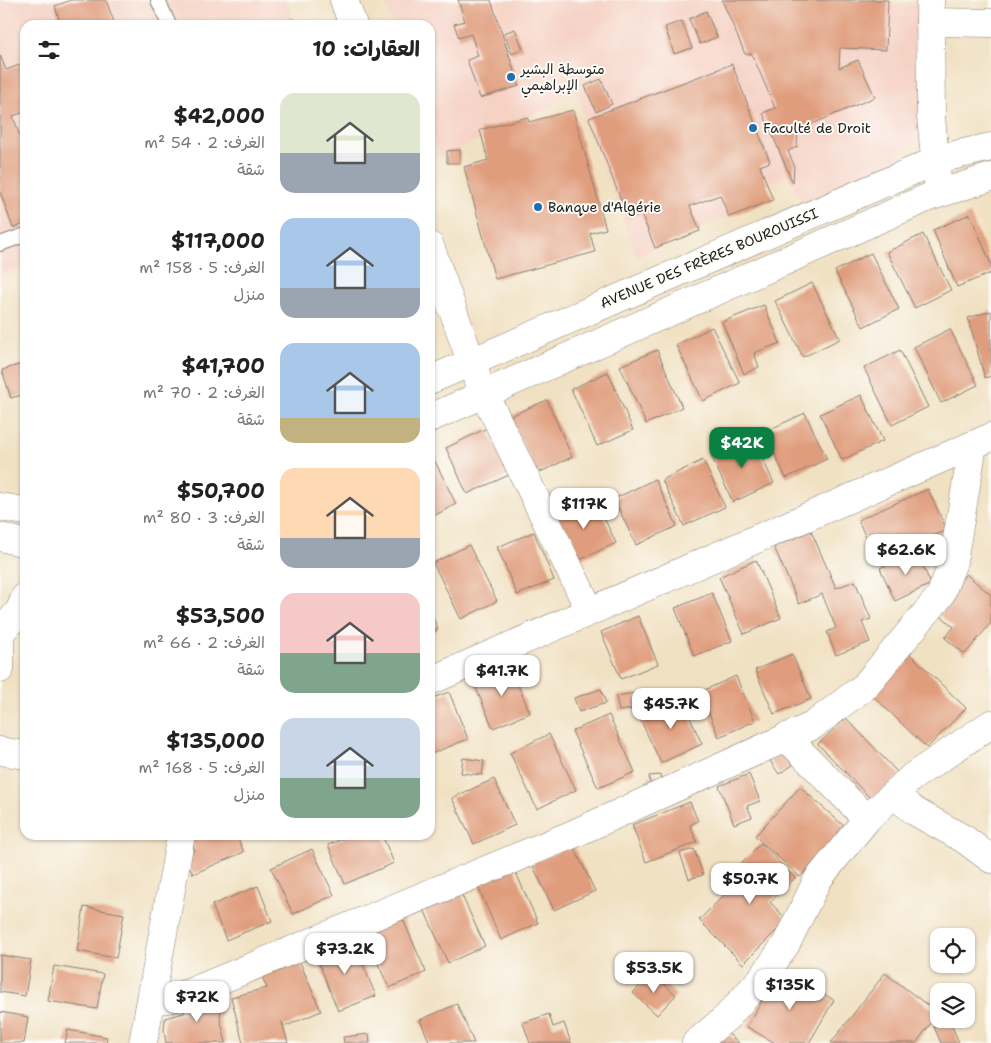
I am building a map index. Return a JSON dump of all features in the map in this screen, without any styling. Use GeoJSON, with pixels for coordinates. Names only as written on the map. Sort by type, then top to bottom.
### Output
{"type":"FeatureCollection","features":[{"type":"Feature","properties":{"kind":"street"},"geometry":{"type":"LineString","coordinates":[[344,0],[350,20]]}},
{"type":"Feature","properties":{"kind":"street"},"geometry":{"type":"LineString","coordinates":[[939,195],[934,162],[931,117],[930,11],[991,23]]}},
{"type":"Feature","properties":{"kind":"street","name":"AVENUE DES FRÈRES BOUROUISSI"},"geometry":{"type":"LineString","coordinates":[[435,378],[942,158],[991,147]]}},
{"type":"Feature","properties":{"kind":"street"},"geometry":{"type":"LineString","coordinates":[[435,416],[929,197],[991,177]]}},
{"type":"Feature","properties":{"kind":"street"},"geometry":{"type":"LineString","coordinates":[[435,260],[470,362],[590,611]]}},
{"type":"Feature","properties":{"kind":"street"},"geometry":{"type":"LineString","coordinates":[[435,679],[982,441]]}},
{"type":"Feature","properties":{"kind":"street"},"geometry":{"type":"LineString","coordinates":[[152,1000],[169,999],[191,992],[571,835],[812,726],[864,687],[940,596],[954,562],[982,441]]}},
{"type":"Feature","properties":{"kind":"street"},"geometry":{"type":"LineString","coordinates":[[0,507],[20,510]]}},
{"type":"Feature","properties":{"kind":"street"},"geometry":{"type":"LineString","coordinates":[[0,537],[20,542]]}},
{"type":"Feature","properties":{"kind":"street"},"geometry":{"type":"LineString","coordinates":[[0,669],[0,630],[20,608]]}},
{"type":"Feature","properties":{"kind":"street"},"geometry":{"type":"LineString","coordinates":[[696,1043],[727,1018],[764,976],[786,944],[818,879],[866,819],[912,777],[991,724]]}},
{"type":"Feature","properties":{"kind":"street"},"geometry":{"type":"LineString","coordinates":[[786,738],[866,819]]}},
{"type":"Feature","properties":{"kind":"street"},"geometry":{"type":"LineString","coordinates":[[0,751],[20,754]]}},
{"type":"Feature","properties":{"kind":"street"},"geometry":{"type":"LineString","coordinates":[[894,794],[914,811],[964,838],[991,859]]}},
{"type":"Feature","properties":{"kind":"street"},"geometry":{"type":"LineString","coordinates":[[142,1043],[152,1000],[180,840]]}},
{"type":"Feature","properties":{"kind":"lane"},"geometry":{"type":"LineString","coordinates":[[158,0],[167,20]]}},
{"type":"Feature","properties":{"kind":"lane"},"geometry":{"type":"LineString","coordinates":[[0,244],[20,237]]}},
{"type":"Feature","properties":{"kind":"shaded area"},"geometry":{"type":"Polygon","coordinates":[[[0,0],[286,0],[293,20],[20,20],[20,268],[0,274],[0,0]]]}},
{"type":"Feature","properties":{"kind":"shaded area","name":"Faculté de Droit"},"geometry":{"type":"Polygon","coordinates":[[[384,0],[803,0],[858,5],[921,5],[922,114],[914,141],[890,166],[804,206],[788,174],[765,186],[770,196],[637,257],[573,86],[549,108],[440,157],[435,143],[435,20],[391,20],[384,0]]]}},
{"type":"Feature","properties":{"kind":"building"},"geometry":{"type":"Polygon","coordinates":[[[71,0],[106,0],[113,20],[59,20],[55,6],[71,0]]]}},
{"type":"Feature","properties":{"kind":"building"},"geometry":{"type":"Polygon","coordinates":[[[458,0],[491,0],[519,86],[480,98],[467,60],[478,56],[471,34],[459,38],[454,24],[465,21],[458,0]]]}},
{"type":"Feature","properties":{"kind":"building"},"geometry":{"type":"Polygon","coordinates":[[[722,0],[888,0],[886,50],[840,48],[839,68],[858,60],[875,97],[798,130],[797,147],[788,151],[794,165],[793,183],[763,113],[775,108],[752,54],[745,54],[722,0]]]}},
{"type":"Feature","properties":{"kind":"building"},"geometry":{"type":"Polygon","coordinates":[[[706,11],[717,37],[700,44],[689,19],[706,11]]]}},
{"type":"Feature","properties":{"kind":"building"},"geometry":{"type":"Polygon","coordinates":[[[682,21],[692,48],[674,54],[665,27],[682,21]]]}},
{"type":"Feature","properties":{"kind":"building"},"geometry":{"type":"Polygon","coordinates":[[[515,29],[523,49],[512,54],[504,33],[515,29]]]}},
{"type":"Feature","properties":{"kind":"building"},"geometry":{"type":"Polygon","coordinates":[[[0,55],[6,70],[20,65],[20,114],[13,116],[20,136],[20,226],[13,228],[0,192],[0,55]]]}},
{"type":"Feature","properties":{"kind":"building"},"geometry":{"type":"Polygon","coordinates":[[[732,64],[770,162],[760,166],[773,200],[729,217],[720,195],[690,206],[700,231],[655,248],[641,213],[628,218],[589,118],[732,64]]]}},
{"type":"Feature","properties":{"kind":"building"},"geometry":{"type":"Polygon","coordinates":[[[601,79],[612,104],[596,112],[585,86],[601,79]]]}},
{"type":"Feature","properties":{"kind":"building"},"geometry":{"type":"Polygon","coordinates":[[[573,110],[606,229],[590,233],[595,252],[495,279],[464,167],[488,160],[480,130],[527,117],[529,122],[573,110]]]}},
{"type":"Feature","properties":{"kind":"building"},"geometry":{"type":"Polygon","coordinates":[[[460,150],[460,163],[447,163],[447,151],[460,150]]]}},
{"type":"Feature","properties":{"kind":"building"},"geometry":{"type":"Polygon","coordinates":[[[970,214],[991,264],[991,273],[957,287],[933,230],[970,214]]]}},
{"type":"Feature","properties":{"kind":"building"},"geometry":{"type":"Polygon","coordinates":[[[923,234],[951,290],[915,308],[887,252],[923,234]]]}},
{"type":"Feature","properties":{"kind":"building"},"geometry":{"type":"Polygon","coordinates":[[[871,253],[899,309],[863,327],[835,271],[871,253]]]}},
{"type":"Feature","properties":{"kind":"building"},"geometry":{"type":"Polygon","coordinates":[[[812,283],[840,339],[803,357],[775,301],[812,283]]]}},
{"type":"Feature","properties":{"kind":"building"},"geometry":{"type":"Polygon","coordinates":[[[764,305],[780,343],[754,353],[759,367],[744,374],[722,322],[764,305]]]}},
{"type":"Feature","properties":{"kind":"building"},"geometry":{"type":"Polygon","coordinates":[[[991,311],[991,376],[985,378],[968,318],[991,311]]]}},
{"type":"Feature","properties":{"kind":"building"},"geometry":{"type":"Polygon","coordinates":[[[712,327],[740,383],[703,401],[676,345],[712,327]]]}},
{"type":"Feature","properties":{"kind":"building"},"geometry":{"type":"Polygon","coordinates":[[[950,329],[978,385],[941,403],[914,347],[950,329]]]}},
{"type":"Feature","properties":{"kind":"building"},"geometry":{"type":"Polygon","coordinates":[[[657,350],[682,407],[646,424],[620,366],[657,350]]]}},
{"type":"Feature","properties":{"kind":"building"},"geometry":{"type":"Polygon","coordinates":[[[900,350],[928,407],[892,425],[864,368],[900,350]]]}},
{"type":"Feature","properties":{"kind":"building"},"geometry":{"type":"Polygon","coordinates":[[[20,365],[20,396],[11,398],[2,370],[20,365]]]}},
{"type":"Feature","properties":{"kind":"building"},"geometry":{"type":"Polygon","coordinates":[[[608,372],[633,430],[597,446],[571,389],[608,372]]]}},
{"type":"Feature","properties":{"kind":"building"},"geometry":{"type":"Polygon","coordinates":[[[861,395],[883,441],[842,460],[820,414],[861,395]]]}},
{"type":"Feature","properties":{"kind":"building"},"geometry":{"type":"Polygon","coordinates":[[[547,400],[572,457],[536,474],[510,416],[547,400]]]}},
{"type":"Feature","properties":{"kind":"building"},"geometry":{"type":"Polygon","coordinates":[[[805,413],[827,459],[786,478],[764,432],[805,413]]]}},
{"type":"Feature","properties":{"kind":"building"},"geometry":{"type":"Polygon","coordinates":[[[487,428],[509,475],[467,494],[446,448],[487,428]]]}},
{"type":"Feature","properties":{"kind":"building"},"geometry":{"type":"Polygon","coordinates":[[[752,437],[774,483],[733,502],[711,456],[752,437]]]}},
{"type":"Feature","properties":{"kind":"building"},"geometry":{"type":"Polygon","coordinates":[[[703,460],[725,507],[684,526],[662,480],[703,460]]]}},
{"type":"Feature","properties":{"kind":"building"},"geometry":{"type":"Polygon","coordinates":[[[435,461],[456,504],[435,515],[435,461]]]}},
{"type":"Feature","properties":{"kind":"building"},"geometry":{"type":"Polygon","coordinates":[[[655,479],[677,526],[636,545],[614,499],[655,479]]]}},
{"type":"Feature","properties":{"kind":"building"},"geometry":{"type":"Polygon","coordinates":[[[928,489],[947,530],[877,562],[858,520],[928,489]]]}},
{"type":"Feature","properties":{"kind":"building"},"geometry":{"type":"Polygon","coordinates":[[[594,497],[616,543],[575,562],[553,516],[594,497]]]}},
{"type":"Feature","properties":{"kind":"building"},"geometry":{"type":"Polygon","coordinates":[[[811,531],[836,588],[855,581],[871,619],[862,622],[870,642],[836,655],[827,632],[836,628],[822,594],[799,604],[774,547],[811,531]]]}},
{"type":"Feature","properties":{"kind":"building"},"geometry":{"type":"Polygon","coordinates":[[[534,532],[554,580],[517,595],[497,547],[534,532]]]}},
{"type":"Feature","properties":{"kind":"building"},"geometry":{"type":"Polygon","coordinates":[[[469,545],[497,601],[461,619],[435,567],[435,562],[469,545]]]}},
{"type":"Feature","properties":{"kind":"building"},"geometry":{"type":"Polygon","coordinates":[[[916,551],[931,584],[895,601],[880,568],[916,551]]]}},
{"type":"Feature","properties":{"kind":"building"},"geometry":{"type":"Polygon","coordinates":[[[756,560],[781,618],[744,634],[719,577],[756,560]]]}},
{"type":"Feature","properties":{"kind":"building"},"geometry":{"type":"Polygon","coordinates":[[[966,574],[991,595],[991,623],[965,654],[945,638],[954,627],[935,611],[966,574]]]}},
{"type":"Feature","properties":{"kind":"building"},"geometry":{"type":"Polygon","coordinates":[[[712,593],[732,641],[694,656],[675,608],[712,593]]]}},
{"type":"Feature","properties":{"kind":"building"},"geometry":{"type":"Polygon","coordinates":[[[638,616],[658,664],[621,679],[601,632],[638,616]]]}},
{"type":"Feature","properties":{"kind":"building"},"geometry":{"type":"Polygon","coordinates":[[[908,652],[966,708],[927,748],[869,692],[908,652]]]}},
{"type":"Feature","properties":{"kind":"building"},"geometry":{"type":"Polygon","coordinates":[[[792,654],[811,699],[774,714],[755,670],[792,654]]]}},
{"type":"Feature","properties":{"kind":"building"},"geometry":{"type":"Polygon","coordinates":[[[510,666],[530,713],[493,728],[473,681],[510,666]]]}},
{"type":"Feature","properties":{"kind":"building"},"geometry":{"type":"Polygon","coordinates":[[[736,676],[755,721],[719,737],[700,692],[736,676]]]}},
{"type":"Feature","properties":{"kind":"building"},"geometry":{"type":"Polygon","coordinates":[[[601,689],[606,703],[579,712],[574,698],[601,689]]]}},
{"type":"Feature","properties":{"kind":"building"},"geometry":{"type":"Polygon","coordinates":[[[449,692],[468,739],[435,752],[435,697],[449,692]]]}},
{"type":"Feature","properties":{"kind":"building"},"geometry":{"type":"Polygon","coordinates":[[[636,693],[639,708],[619,711],[616,696],[636,693]]]}},
{"type":"Feature","properties":{"kind":"building"},"geometry":{"type":"Polygon","coordinates":[[[681,698],[702,744],[661,763],[639,717],[681,698]]]}},
{"type":"Feature","properties":{"kind":"building"},"geometry":{"type":"Polygon","coordinates":[[[609,715],[635,772],[598,788],[572,731],[609,715]]]}},
{"type":"Feature","properties":{"kind":"building"},"geometry":{"type":"Polygon","coordinates":[[[846,718],[900,775],[873,801],[818,744],[846,718]]]}},
{"type":"Feature","properties":{"kind":"building"},"geometry":{"type":"Polygon","coordinates":[[[549,734],[576,790],[537,809],[510,753],[549,734]]]}},
{"type":"Feature","properties":{"kind":"building"},"geometry":{"type":"Polygon","coordinates":[[[783,751],[793,765],[779,774],[770,761],[783,751]]]}},
{"type":"Feature","properties":{"kind":"building"},"geometry":{"type":"Polygon","coordinates":[[[463,758],[484,761],[482,775],[461,773],[463,758]]]}},
{"type":"Feature","properties":{"kind":"building"},"geometry":{"type":"Polygon","coordinates":[[[749,774],[760,801],[747,806],[752,817],[734,824],[719,786],[749,774]]]}},
{"type":"Feature","properties":{"kind":"building"},"geometry":{"type":"Polygon","coordinates":[[[660,775],[662,789],[651,790],[649,776],[660,775]]]}},
{"type":"Feature","properties":{"kind":"building"},"geometry":{"type":"Polygon","coordinates":[[[494,779],[515,825],[474,844],[452,798],[494,779]]]}},
{"type":"Feature","properties":{"kind":"building"},"geometry":{"type":"Polygon","coordinates":[[[800,787],[845,827],[800,877],[755,836],[800,787]]]}},
{"type":"Feature","properties":{"kind":"building"},"geometry":{"type":"Polygon","coordinates":[[[690,802],[698,821],[690,825],[697,842],[646,862],[632,825],[690,802]]]}},
{"type":"Feature","properties":{"kind":"building"},"geometry":{"type":"Polygon","coordinates":[[[191,840],[238,840],[244,852],[193,874],[184,855],[195,850],[191,840]]]}},
{"type":"Feature","properties":{"kind":"building"},"geometry":{"type":"Polygon","coordinates":[[[340,840],[384,840],[394,863],[345,884],[328,845],[340,840]]]}},
{"type":"Feature","properties":{"kind":"building"},"geometry":{"type":"Polygon","coordinates":[[[761,843],[795,878],[770,902],[787,920],[743,964],[699,920],[736,883],[729,875],[761,843]]]}},
{"type":"Feature","properties":{"kind":"building"},"geometry":{"type":"Polygon","coordinates":[[[573,845],[595,891],[554,910],[532,864],[573,845]]]}},
{"type":"Feature","properties":{"kind":"building"},"geometry":{"type":"Polygon","coordinates":[[[312,849],[334,895],[293,914],[271,868],[312,849]]]}},
{"type":"Feature","properties":{"kind":"building"},"geometry":{"type":"Polygon","coordinates":[[[694,849],[703,875],[689,879],[680,853],[694,849]]]}},
{"type":"Feature","properties":{"kind":"building"},"geometry":{"type":"Polygon","coordinates":[[[513,866],[538,923],[501,940],[476,882],[513,866]]]}},
{"type":"Feature","properties":{"kind":"building"},"geometry":{"type":"Polygon","coordinates":[[[258,886],[272,921],[226,940],[212,905],[258,886]]]}},
{"type":"Feature","properties":{"kind":"building"},"geometry":{"type":"Polygon","coordinates":[[[459,889],[485,946],[448,963],[422,905],[459,889]]]}},
{"type":"Feature","properties":{"kind":"building"},"geometry":{"type":"Polygon","coordinates":[[[84,907],[124,914],[116,958],[77,951],[84,907]]]}},
{"type":"Feature","properties":{"kind":"building"},"geometry":{"type":"Polygon","coordinates":[[[401,915],[426,972],[389,988],[363,931],[401,915]]]}},
{"type":"Feature","properties":{"kind":"building"},"geometry":{"type":"Polygon","coordinates":[[[352,938],[376,996],[338,1011],[315,953],[352,938]]]}},
{"type":"Feature","properties":{"kind":"building"},"geometry":{"type":"Polygon","coordinates":[[[296,953],[321,1011],[284,1027],[282,1022],[288,1043],[243,1043],[231,997],[267,988],[259,970],[296,953]]]}},
{"type":"Feature","properties":{"kind":"building"},"geometry":{"type":"Polygon","coordinates":[[[0,955],[31,960],[25,996],[0,992],[0,955]]]}},
{"type":"Feature","properties":{"kind":"building"},"geometry":{"type":"Polygon","coordinates":[[[54,966],[103,974],[97,1009],[48,1001],[54,966]]]}},
{"type":"Feature","properties":{"kind":"building"},"geometry":{"type":"Polygon","coordinates":[[[780,969],[834,1000],[809,1043],[775,1043],[747,1027],[780,969]]]}},
{"type":"Feature","properties":{"kind":"building"},"geometry":{"type":"Polygon","coordinates":[[[652,973],[676,995],[657,1015],[633,993],[652,973]]]}},
{"type":"Feature","properties":{"kind":"building"},"geometry":{"type":"Polygon","coordinates":[[[885,973],[930,1007],[930,1025],[916,1043],[831,1043],[885,973]]]}},
{"type":"Feature","properties":{"kind":"building"},"geometry":{"type":"Polygon","coordinates":[[[222,995],[220,1018],[226,1043],[166,1043],[165,1018],[184,1013],[185,1001],[191,1002],[222,995]]]}},
{"type":"Feature","properties":{"kind":"building"},"geometry":{"type":"Polygon","coordinates":[[[457,1004],[474,1043],[430,1043],[420,1020],[457,1004]]]}},
{"type":"Feature","properties":{"kind":"building"},"geometry":{"type":"Polygon","coordinates":[[[0,1012],[28,1017],[24,1043],[0,1043],[0,1012]]]}},
{"type":"Feature","properties":{"kind":"building"},"geometry":{"type":"Polygon","coordinates":[[[549,1014],[553,1027],[564,1023],[571,1043],[530,1043],[523,1023],[549,1014]]]}},
{"type":"Feature","properties":{"kind":"building"},"geometry":{"type":"Polygon","coordinates":[[[935,1028],[953,1028],[959,1043],[941,1043],[935,1028]]]}},
{"type":"Feature","properties":{"kind":"building"},"geometry":{"type":"Polygon","coordinates":[[[68,1030],[107,1037],[106,1043],[65,1043],[68,1030]]]}},
{"type":"Feature","properties":{"kind":"building"},"geometry":{"type":"Polygon","coordinates":[[[726,1032],[739,1043],[716,1043],[726,1032]]]}},
{"type":"Feature","properties":{"kind":"building"},"geometry":{"type":"Polygon","coordinates":[[[369,1034],[370,1043],[344,1043],[343,1037],[369,1034]]]}},
{"type":"Feature","properties":{"kind":"place","name":"متوسطة البشير الإبراهيمي"},"geometry":{"type":"Point","coordinates":[511,77]}},
{"type":"Feature","properties":{"kind":"place","name":"Faculté de Droit"},"geometry":{"type":"Point","coordinates":[753,128]}},
{"type":"Feature","properties":{"kind":"place","name":"Banque d'Algérie"},"geometry":{"type":"Point","coordinates":[538,207]}}]}
